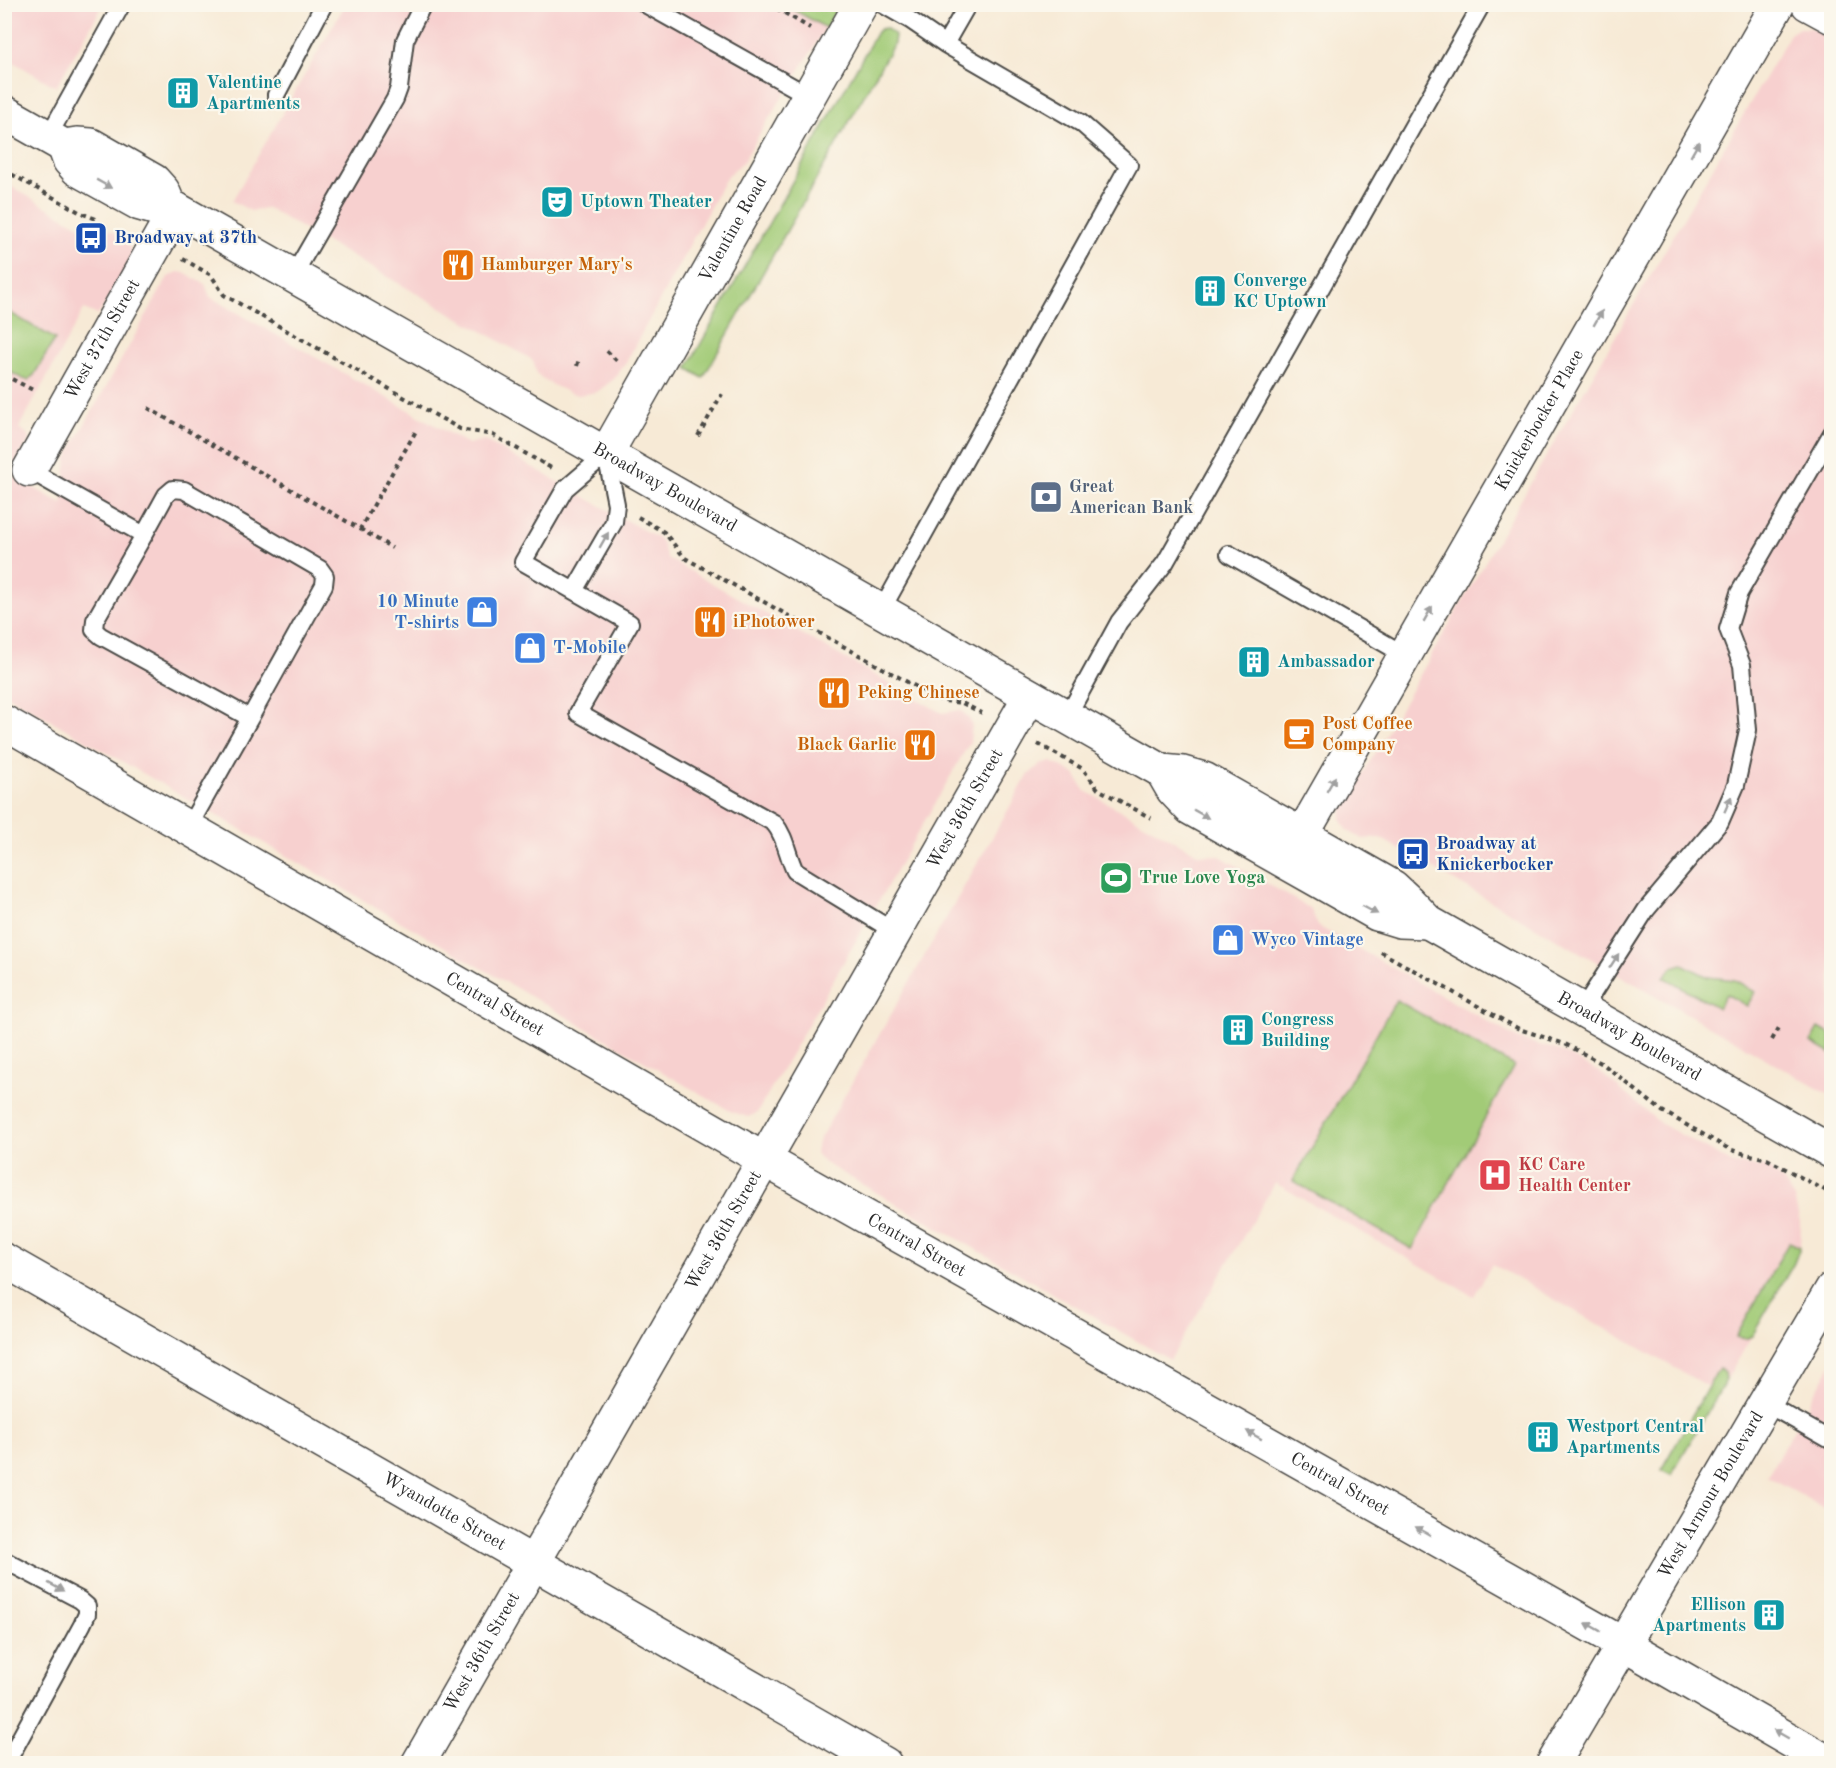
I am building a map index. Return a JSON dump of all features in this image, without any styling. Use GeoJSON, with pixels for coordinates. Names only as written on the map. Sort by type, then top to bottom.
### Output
{"type":"FeatureCollection","features":[{"type":"Feature","properties":{"kind":"street","name":"Valentine Road"},"geometry":{"type":"LineString","coordinates":[[606,454],[861,4]]}},
{"type":"Feature","properties":{"kind":"street","name":"Knickerbocker Place"},"geometry":{"type":"LineString","coordinates":[[1302,835],[1778,4]]}},
{"type":"Feature","properties":{"kind":"street"},"geometry":{"type":"LineString","coordinates":[[1808,4],[1832,17]]}},
{"type":"Feature","properties":{"kind":"street","name":"Broadway Boulevard"},"geometry":{"type":"LineString","coordinates":[[4,112],[56,141],[90,145],[154,181],[172,207],[1162,771],[1183,773],[1204,779],[1393,887],[1428,922],[1832,1152]]}},
{"type":"Feature","properties":{"kind":"street","name":"West 37th Street"},"geometry":{"type":"LineString","coordinates":[[29,470],[172,207]]}},
{"type":"Feature","properties":{"kind":"street","name":"West 36th Street"},"geometry":{"type":"LineString","coordinates":[[418,1764],[1030,696]]}},
{"type":"Feature","properties":{"kind":"street","name":"Central Street"},"geometry":{"type":"LineString","coordinates":[[4,722],[765,1160],[1623,1644],[1831,1764]]}},
{"type":"Feature","properties":{"kind":"street","name":"Broadway Boulevard"},"geometry":{"type":"LineString","coordinates":[[1162,771],[1173,789],[1190,808],[1377,914],[1400,921],[1428,922]]}},
{"type":"Feature","properties":{"kind":"street","name":"Wyandotte Street"},"geometry":{"type":"LineString","coordinates":[[4,1260],[885,1764]]}},
{"type":"Feature","properties":{"kind":"street","name":"West Armour Boulevard"},"geometry":{"type":"LineString","coordinates":[[1553,1764],[1832,1289]]}},
{"type":"Feature","properties":{"kind":"lane"},"geometry":{"type":"LineString","coordinates":[[56,141],[122,4]]}},
{"type":"Feature","properties":{"kind":"lane"},"geometry":{"type":"LineString","coordinates":[[276,95],[324,4]]}},
{"type":"Feature","properties":{"kind":"lane"},"geometry":{"type":"LineString","coordinates":[[293,276],[395,99],[399,88],[405,40],[423,4]]}},
{"type":"Feature","properties":{"kind":"lane"},"geometry":{"type":"LineString","coordinates":[[645,4],[809,96]]}},
{"type":"Feature","properties":{"kind":"lane"},"geometry":{"type":"LineString","coordinates":[[881,611],[1129,165],[1081,123],[945,44],[882,4]]}},
{"type":"Feature","properties":{"kind":"lane"},"geometry":{"type":"LineString","coordinates":[[945,44],[968,4]]}},
{"type":"Feature","properties":{"kind":"lane"},"geometry":{"type":"LineString","coordinates":[[1066,717],[1119,622],[1165,563],[1482,4]]}},
{"type":"Feature","properties":{"kind":"lane"},"geometry":{"type":"LineString","coordinates":[[1582,1010],[1646,910],[1720,822],[1736,785],[1748,730],[1742,666],[1728,629],[1739,593],[1832,433]]}},
{"type":"Feature","properties":{"kind":"lane"},"geometry":{"type":"LineString","coordinates":[[574,591],[614,522],[616,504],[606,454],[565,489],[523,562],[630,623],[578,713],[774,823],[782,832],[788,858],[795,871],[895,932]]}},
{"type":"Feature","properties":{"kind":"lane"},"geometry":{"type":"LineString","coordinates":[[29,470],[144,535]]}},
{"type":"Feature","properties":{"kind":"lane"},"geometry":{"type":"LineString","coordinates":[[188,828],[250,718],[324,585],[326,576],[320,569],[184,490],[173,489],[166,495],[95,620],[94,630],[100,636],[250,718]]}},
{"type":"Feature","properties":{"kind":"lane"},"geometry":{"type":"LineString","coordinates":[[1229,554],[1405,655]]}},
{"type":"Feature","properties":{"kind":"lane"},"geometry":{"type":"LineString","coordinates":[[1765,1403],[1832,1441]]}},
{"type":"Feature","properties":{"kind":"lane"},"geometry":{"type":"LineString","coordinates":[[4,1560],[80,1600],[87,1606],[85,1619],[6,1764]]}},
{"type":"Feature","properties":{"kind":"path"},"geometry":{"type":"LineString","coordinates":[[769,4],[812,29]]}},
{"type":"Feature","properties":{"kind":"path"},"geometry":{"type":"LineString","coordinates":[[183,258],[211,275],[224,295],[460,429],[493,435],[525,453]]}},
{"type":"Feature","properties":{"kind":"path"},"geometry":{"type":"LineString","coordinates":[[607,351],[617,361]]}},
{"type":"Feature","properties":{"kind":"path"},"geometry":{"type":"LineString","coordinates":[[577,366],[579,359]]}},
{"type":"Feature","properties":{"kind":"path"},"geometry":{"type":"LineString","coordinates":[[4,375],[33,390]]}},
{"type":"Feature","properties":{"kind":"path"},"geometry":{"type":"LineString","coordinates":[[698,436],[722,394]]}},
{"type":"Feature","properties":{"kind":"path"},"geometry":{"type":"LineString","coordinates":[[148,408],[392,548]]}},
{"type":"Feature","properties":{"kind":"path"},"geometry":{"type":"LineString","coordinates":[[360,529],[416,431]]}},
{"type":"Feature","properties":{"kind":"path"},"geometry":{"type":"LineString","coordinates":[[643,520],[664,532],[685,558],[938,699],[962,703],[977,710]]}},
{"type":"Feature","properties":{"kind":"path"},"geometry":{"type":"LineString","coordinates":[[1050,751],[1083,770],[1098,789],[1154,820]]}},
{"type":"Feature","properties":{"kind":"path"},"geometry":{"type":"LineString","coordinates":[[1828,901],[1832,896]]}},
{"type":"Feature","properties":{"kind":"path"},"geometry":{"type":"LineString","coordinates":[[1374,948],[1519,1029],[1565,1044],[1604,1064],[1662,1111],[1729,1149],[1767,1159],[1832,1194]]}},
{"type":"Feature","properties":{"kind":"path"},"geometry":{"type":"LineString","coordinates":[[1772,1040],[1780,1026]]}},
{"type":"Feature","properties":{"kind":"shaded area"},"geometry":{"type":"Polygon","coordinates":[[[5,4],[103,5],[56,87],[5,57],[5,4]]]}},
{"type":"Feature","properties":{"kind":"shaded area"},"geometry":{"type":"Polygon","coordinates":[[[785,4],[826,28],[743,162],[727,176],[625,364],[614,379],[597,392],[579,395],[553,385],[537,375],[531,359],[267,208],[251,211],[232,201],[345,5],[785,4]]]}},
{"type":"Feature","properties":{"kind":"shaded area"},"geometry":{"type":"Polygon","coordinates":[[[1799,28],[1825,31],[1831,35],[1831,1096],[1380,838],[1363,839],[1348,831],[1341,819],[1342,810],[1790,34],[1799,28]]]}},
{"type":"Feature","properties":{"kind":"shaded area"},"geometry":{"type":"Polygon","coordinates":[[[5,183],[86,230],[97,228],[112,231],[126,240],[132,253],[124,274],[98,315],[84,309],[19,428],[27,434],[29,440],[10,474],[62,504],[67,459],[76,440],[168,277],[178,272],[184,273],[205,284],[210,297],[468,444],[484,440],[661,540],[667,558],[942,713],[960,710],[970,720],[972,726],[970,742],[757,1113],[748,1117],[732,1112],[5,694],[5,183]]]}},
{"type":"Feature","properties":{"kind":"shaded area"},"geometry":{"type":"Polygon","coordinates":[[[1052,762],[1076,775],[1084,790],[1198,854],[1220,856],[1311,909],[1318,926],[1519,1039],[1560,1051],[1601,1073],[1660,1123],[1733,1164],[1766,1167],[1784,1182],[1794,1198],[1801,1226],[1800,1247],[1794,1263],[1719,1393],[1492,1264],[1474,1296],[1275,1183],[1170,1360],[823,1162],[816,1153],[818,1142],[1028,775],[1040,765],[1052,762]]]}},
{"type":"Feature","properties":{"kind":"shaded area"},"geometry":{"type":"Polygon","coordinates":[[[1831,1365],[1831,1512],[1767,1476],[1831,1365]]]}},
{"type":"Feature","properties":{"kind":"green space"},"geometry":{"type":"Polygon","coordinates":[[[839,4],[826,28],[785,5],[839,4]]]}},
{"type":"Feature","properties":{"kind":"green space"},"geometry":{"type":"Polygon","coordinates":[[[886,28],[895,35],[894,43],[703,378],[687,368],[877,32],[886,28]]]}},
{"type":"Feature","properties":{"kind":"green space"},"geometry":{"type":"Polygon","coordinates":[[[7,311],[55,339],[34,375],[28,380],[5,369],[4,316],[7,311]]]}},
{"type":"Feature","properties":{"kind":"green space"},"geometry":{"type":"Polygon","coordinates":[[[1682,964],[1708,977],[1735,980],[1755,992],[1747,1006],[1726,994],[1718,1008],[1664,977],[1673,967],[1682,964]]]}},
{"type":"Feature","properties":{"kind":"green space"},"geometry":{"type":"Polygon","coordinates":[[[1396,1000],[1514,1066],[1412,1249],[1293,1181],[1396,1000]]]}},
{"type":"Feature","properties":{"kind":"green space"},"geometry":{"type":"Polygon","coordinates":[[[1819,1028],[1831,1035],[1831,1054],[1811,1042],[1819,1028]]]}},
{"type":"Feature","properties":{"kind":"green space"},"geometry":{"type":"Polygon","coordinates":[[[1789,1242],[1800,1247],[1794,1263],[1752,1336],[1745,1339],[1736,1337],[1789,1242]]]}},
{"type":"Feature","properties":{"kind":"green space"},"geometry":{"type":"Polygon","coordinates":[[[1719,1368],[1725,1373],[1726,1380],[1671,1475],[1661,1470],[1719,1368]]]}},
{"type":"Feature","properties":{"kind":"place","name":"Valentine Apartments"},"geometry":{"type":"Point","coordinates":[183,93]}},
{"type":"Feature","properties":{"kind":"place","name":"Uptown Theater"},"geometry":{"type":"Point","coordinates":[557,202]}},
{"type":"Feature","properties":{"kind":"place","name":"Broadway at 37th"},"geometry":{"type":"Point","coordinates":[91,238]}},
{"type":"Feature","properties":{"kind":"place","name":"Hamburger Mary's"},"geometry":{"type":"Point","coordinates":[458,265]}},
{"type":"Feature","properties":{"kind":"place","name":"Converge KC Uptown"},"geometry":{"type":"Point","coordinates":[1210,291]}},
{"type":"Feature","properties":{"kind":"place","name":"Great American Bank"},"geometry":{"type":"Point","coordinates":[1046,497]}},
{"type":"Feature","properties":{"kind":"place","name":"10 Minute T-shirts"},"geometry":{"type":"Point","coordinates":[482,612]}},
{"type":"Feature","properties":{"kind":"place","name":"iPhotower"},"geometry":{"type":"Point","coordinates":[710,622]}},
{"type":"Feature","properties":{"kind":"place","name":"T-Mobile"},"geometry":{"type":"Point","coordinates":[530,648]}},
{"type":"Feature","properties":{"kind":"place","name":"Ambassador"},"geometry":{"type":"Point","coordinates":[1254,662]}},
{"type":"Feature","properties":{"kind":"place","name":"Peking Chinese"},"geometry":{"type":"Point","coordinates":[834,693]}},
{"type":"Feature","properties":{"kind":"place","name":"Post Coffee Company"},"geometry":{"type":"Point","coordinates":[1299,734]}},
{"type":"Feature","properties":{"kind":"place","name":"Black Garlic"},"geometry":{"type":"Point","coordinates":[920,745]}},
{"type":"Feature","properties":{"kind":"place","name":"Broadway at Knickerbocker"},"geometry":{"type":"Point","coordinates":[1413,854]}},
{"type":"Feature","properties":{"kind":"place","name":"True Love Yoga"},"geometry":{"type":"Point","coordinates":[1116,878]}},
{"type":"Feature","properties":{"kind":"place","name":"Wyco Vintage"},"geometry":{"type":"Point","coordinates":[1228,940]}},
{"type":"Feature","properties":{"kind":"place","name":"Congress Building"},"geometry":{"type":"Point","coordinates":[1238,1030]}},
{"type":"Feature","properties":{"kind":"place","name":"KC Care Health Center"},"geometry":{"type":"Point","coordinates":[1495,1175]}},
{"type":"Feature","properties":{"kind":"place","name":"Westport Central Apartments"},"geometry":{"type":"Point","coordinates":[1543,1437]}},
{"type":"Feature","properties":{"kind":"place","name":"Ellison Apartments"},"geometry":{"type":"Point","coordinates":[1769,1615]}}]}
